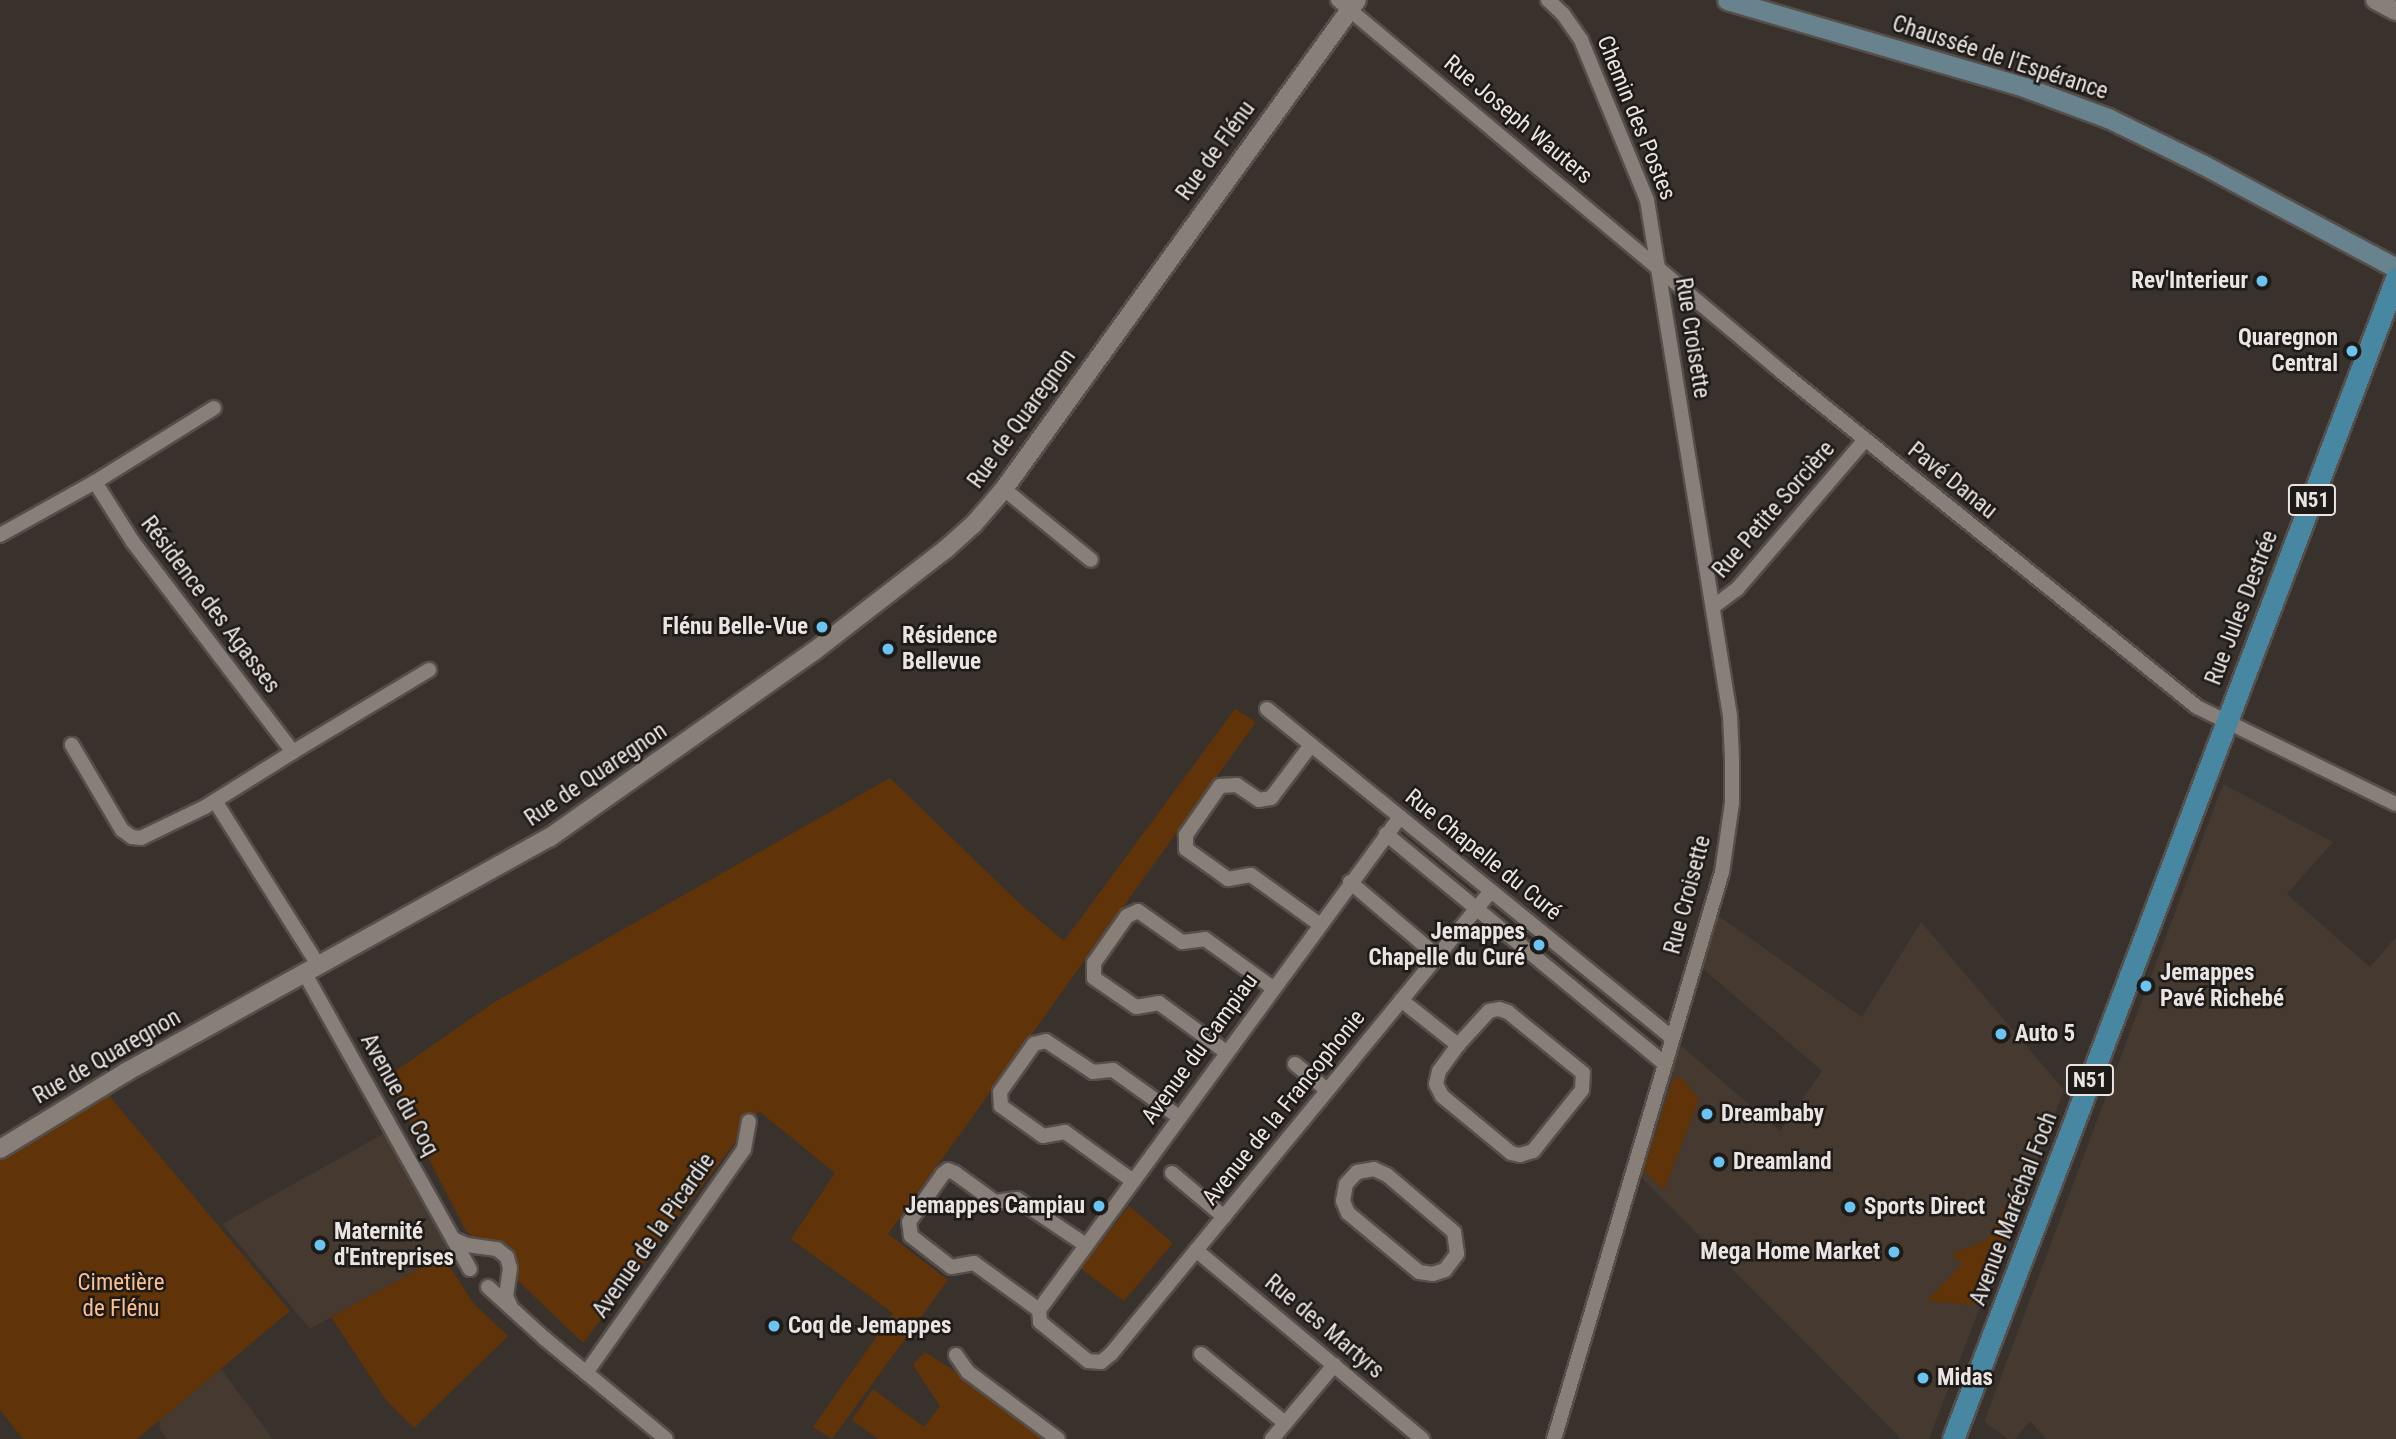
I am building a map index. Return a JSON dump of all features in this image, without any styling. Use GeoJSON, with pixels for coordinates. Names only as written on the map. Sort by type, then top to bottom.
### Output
{"type":"FeatureCollection","features":[{"type":"Feature","properties":{"kind":"main road","name":"Chaussée de l'Espérance"},"geometry":{"type":"LineString","coordinates":[[1727,0],[2024,87],[2108,118],[2202,164],[2396,268]]}},
{"type":"Feature","properties":{"kind":"main road","name":"Rue Jules Destrée"},"geometry":{"type":"LineString","coordinates":[[2227,722],[2396,278]]}},
{"type":"Feature","properties":{"kind":"main road","name":"Avenue Maréchal Foch"},"geometry":{"type":"LineString","coordinates":[[1953,1439],[2227,722]]}},
{"type":"Feature","properties":{"kind":"street","name":"Chemin des Postes"},"geometry":{"type":"LineString","coordinates":[[1548,0],[1563,14],[1581,40],[1638,174],[1652,226],[1657,265]]}},
{"type":"Feature","properties":{"kind":"street"},"geometry":{"type":"LineString","coordinates":[[2375,0],[2396,11]]}},
{"type":"Feature","properties":{"kind":"street","name":"Rue Joseph Wauters"},"geometry":{"type":"LineString","coordinates":[[1348,3],[1657,265]]}},
{"type":"Feature","properties":{"kind":"street","name":"Rue de Flénu"},"geometry":{"type":"LineString","coordinates":[[1123,322],[1348,3]]}},
{"type":"Feature","properties":{"kind":"street","name":"Pavé Danau"},"geometry":{"type":"LineString","coordinates":[[1657,265],[1865,440],[2197,708],[2396,804]]}},
{"type":"Feature","properties":{"kind":"street","name":"Rue Croisette"},"geometry":{"type":"LineString","coordinates":[[1554,1439],[1722,872],[1732,803],[1731,725],[1657,265]]}},
{"type":"Feature","properties":{"kind":"street","name":"Rue de Quaregnon"},"geometry":{"type":"LineString","coordinates":[[0,1149],[101,1086],[549,838],[687,743],[899,587],[973,524],[1004,489],[1123,322]]}},
{"type":"Feature","properties":{"kind":"street"},"geometry":{"type":"LineString","coordinates":[[0,535],[95,482],[214,408]]}},
{"type":"Feature","properties":{"kind":"street","name":"Rue Petite Sorcière"},"geometry":{"type":"LineString","coordinates":[[1713,607],[1738,588],[1865,440]]}},
{"type":"Feature","properties":{"kind":"street","name":"Résidence des Agasses"},"geometry":{"type":"LineString","coordinates":[[95,482],[133,542],[293,752]]}},
{"type":"Feature","properties":{"kind":"street"},"geometry":{"type":"LineString","coordinates":[[1004,489],[1091,560]]}},
{"type":"Feature","properties":{"kind":"street"},"geometry":{"type":"LineString","coordinates":[[72,745],[122,830],[132,837],[141,838],[215,802],[429,670]]}},
{"type":"Feature","properties":{"kind":"street","name":"Rue Chapelle du Curé"},"geometry":{"type":"LineString","coordinates":[[1267,709],[1671,1037]]}},
{"type":"Feature","properties":{"kind":"street"},"geometry":{"type":"LineString","coordinates":[[1311,745],[1271,798],[1259,800],[1237,785],[1220,786],[1186,835],[1186,849],[1228,879],[1251,875],[1319,924]]}},
{"type":"Feature","properties":{"kind":"street"},"geometry":{"type":"LineString","coordinates":[[215,802],[312,970]]}},
{"type":"Feature","properties":{"kind":"street","name":"Avenue du Campiau"},"geometry":{"type":"LineString","coordinates":[[1039,1310],[1399,817]]}},
{"type":"Feature","properties":{"kind":"street"},"geometry":{"type":"LineString","coordinates":[[1386,834],[1664,1063]]}},
{"type":"Feature","properties":{"kind":"street"},"geometry":{"type":"LineString","coordinates":[[1350,882],[1437,956]]}},
{"type":"Feature","properties":{"kind":"street","name":"Avenue de la Francophonie"},"geometry":{"type":"LineString","coordinates":[[1039,1310],[1040,1322],[1088,1361],[1101,1362],[1111,1354],[1491,891]]}},
{"type":"Feature","properties":{"kind":"street"},"geometry":{"type":"LineString","coordinates":[[1226,1052],[1158,1003],[1136,1007],[1094,978],[1094,963],[1127,916],[1138,911],[1182,942],[1205,939],[1273,988]]}},
{"type":"Feature","properties":{"kind":"street","name":"Avenue du Coq"},"geometry":{"type":"LineString","coordinates":[[312,970],[470,1269]]}},
{"type":"Feature","properties":{"kind":"street"},"geometry":{"type":"LineString","coordinates":[[1401,1000],[1458,1045]]}},
{"type":"Feature","properties":{"kind":"street"},"geometry":{"type":"LineString","coordinates":[[1499,1009],[1508,1012],[1583,1073],[1582,1090],[1532,1151],[1520,1155],[1511,1153],[1442,1096],[1436,1084],[1439,1071],[1458,1045],[1489,1011],[1499,1009]]}},
{"type":"Feature","properties":{"kind":"street"},"geometry":{"type":"LineString","coordinates":[[1133,1181],[1065,1132],[1043,1136],[1001,1106],[1000,1092],[1034,1044],[1046,1041],[1093,1072],[1114,1070],[1179,1117]]}},
{"type":"Feature","properties":{"kind":"street"},"geometry":{"type":"LineString","coordinates":[[1295,1064],[1327,1090]]}},
{"type":"Feature","properties":{"kind":"street","name":"Avenue de la Picardie"},"geometry":{"type":"LineString","coordinates":[[586,1373],[744,1149],[749,1121]]}},
{"type":"Feature","properties":{"kind":"street"},"geometry":{"type":"LineString","coordinates":[[1039,1310],[974,1263],[951,1267],[911,1236],[909,1223],[943,1174],[948,1170],[955,1173],[995,1202],[1017,1199],[1086,1245]]}},
{"type":"Feature","properties":{"kind":"street"},"geometry":{"type":"LineString","coordinates":[[1362,1170],[1381,1171],[1449,1226],[1458,1242],[1457,1254],[1445,1270],[1423,1273],[1360,1225],[1345,1208],[1343,1193],[1346,1184],[1362,1170]]}},
{"type":"Feature","properties":{"kind":"street"},"geometry":{"type":"LineString","coordinates":[[1171,1172],[1224,1217]]}},
{"type":"Feature","properties":{"kind":"street"},"geometry":{"type":"LineString","coordinates":[[453,1239],[497,1249],[507,1257],[509,1274],[506,1296],[514,1312]]}},
{"type":"Feature","properties":{"kind":"street"},"geometry":{"type":"LineString","coordinates":[[485,1248],[472,1259],[470,1269],[476,1281],[488,1287],[514,1312],[666,1439]]}},
{"type":"Feature","properties":{"kind":"street","name":"Rue des Martyrs"},"geometry":{"type":"LineString","coordinates":[[1196,1250],[1422,1439]]}},
{"type":"Feature","properties":{"kind":"street"},"geometry":{"type":"LineString","coordinates":[[488,1287],[500,1284],[509,1274]]}},
{"type":"Feature","properties":{"kind":"street"},"geometry":{"type":"LineString","coordinates":[[1201,1354],[1285,1423]]}},
{"type":"Feature","properties":{"kind":"street"},"geometry":{"type":"LineString","coordinates":[[956,1355],[968,1372],[1058,1439]]}},
{"type":"Feature","properties":{"kind":"street"},"geometry":{"type":"LineString","coordinates":[[1272,1439],[1334,1365]]}},
{"type":"Feature","properties":{"kind":"shaded area"},"geometry":{"type":"Polygon","coordinates":[[[2223,784],[2333,842],[2287,894],[2370,967],[2396,937],[2396,1439],[2046,1439],[2030,1421],[2015,1439],[2008,1439],[1984,1422],[2223,784]]]}},
{"type":"Feature","properties":{"kind":"shaded area"},"geometry":{"type":"Polygon","coordinates":[[[1710,910],[1862,1017],[1921,922],[2064,1090],[1929,1439],[1901,1439],[1633,1169],[1671,1037],[1780,1131],[1822,1071],[1694,961],[1710,910]]]}},
{"type":"Feature","properties":{"kind":"shaded area"},"geometry":{"type":"Polygon","coordinates":[[[392,1129],[459,1248],[310,1329],[222,1224],[392,1129]]]}},
{"type":"Feature","properties":{"kind":"shaded area"},"geometry":{"type":"Polygon","coordinates":[[[221,1369],[273,1439],[167,1439],[160,1430],[159,1420],[221,1369]]]}},
{"type":"Feature","properties":{"kind":"green space"},"geometry":{"type":"Polygon","coordinates":[[[1235,709],[1256,722],[888,1234],[948,1280],[832,1439],[813,1427],[893,1313],[791,1239],[835,1173],[759,1111],[583,1343],[466,1231],[387,1077],[493,1003],[890,778],[1020,904],[1064,941],[1235,709]]]}},
{"type":"Feature","properties":{"kind":"green space"},"geometry":{"type":"Polygon","coordinates":[[[1682,1078],[1699,1099],[1664,1190],[1644,1170],[1673,1079],[1682,1078]]]}},
{"type":"Feature","properties":{"kind":"green space","name":"Cimetière de Flénu"},"geometry":{"type":"Polygon","coordinates":[[[101,1086],[290,1311],[137,1439],[23,1439],[0,1410],[0,1149],[101,1086]]]}},
{"type":"Feature","properties":{"kind":"green space"},"geometry":{"type":"Polygon","coordinates":[[[2010,1196],[2023,1199],[1980,1302],[1974,1305],[1927,1301],[1962,1264],[1952,1254],[1988,1239],[2010,1196]]]}},
{"type":"Feature","properties":{"kind":"green space"},"geometry":{"type":"Polygon","coordinates":[[[1129,1206],[1173,1243],[1124,1301],[1080,1268],[1129,1206]]]}},
{"type":"Feature","properties":{"kind":"green space"},"geometry":{"type":"Polygon","coordinates":[[[443,1256],[473,1303],[508,1336],[414,1428],[386,1400],[331,1317],[443,1256]]]}},
{"type":"Feature","properties":{"kind":"green space"},"geometry":{"type":"Polygon","coordinates":[[[925,1352],[961,1375],[1046,1439],[878,1439],[852,1420],[873,1389],[924,1427],[940,1406],[913,1365],[925,1352]]]}},
{"type":"Feature","properties":{"kind":"place","name":"Rev'Interieur"},"geometry":{"type":"Point","coordinates":[2262,281]}},
{"type":"Feature","properties":{"kind":"place","name":"Quaregnon Central"},"geometry":{"type":"Point","coordinates":[2352,351]}},
{"type":"Feature","properties":{"kind":"place","name":"Flénu Belle-Vue"},"geometry":{"type":"Point","coordinates":[822,627]}},
{"type":"Feature","properties":{"kind":"place","name":"Résidence Bellevue"},"geometry":{"type":"Point","coordinates":[888,649]}},
{"type":"Feature","properties":{"kind":"place","name":"Jemappes Chapelle du Curé"},"geometry":{"type":"Point","coordinates":[1539,945]}},
{"type":"Feature","properties":{"kind":"place","name":"Jemappes Pavé Richebé"},"geometry":{"type":"Point","coordinates":[2146,986]}},
{"type":"Feature","properties":{"kind":"place","name":"Auto 5"},"geometry":{"type":"Point","coordinates":[2001,1034]}},
{"type":"Feature","properties":{"kind":"place","name":"Dreambaby"},"geometry":{"type":"Point","coordinates":[1707,1114]}},
{"type":"Feature","properties":{"kind":"place","name":"Dreamland"},"geometry":{"type":"Point","coordinates":[1719,1162]}},
{"type":"Feature","properties":{"kind":"place","name":"Jemappes Campiau"},"geometry":{"type":"Point","coordinates":[1099,1206]}},
{"type":"Feature","properties":{"kind":"place","name":"Sports Direct"},"geometry":{"type":"Point","coordinates":[1850,1207]}},
{"type":"Feature","properties":{"kind":"place","name":"Maternité d'Entreprises"},"geometry":{"type":"Point","coordinates":[320,1245]}},
{"type":"Feature","properties":{"kind":"place","name":"Mega Home Market"},"geometry":{"type":"Point","coordinates":[1894,1252]}},
{"type":"Feature","properties":{"kind":"place","name":"Coq de Jemappes"},"geometry":{"type":"Point","coordinates":[774,1326]}},
{"type":"Feature","properties":{"kind":"place","name":"Midas"},"geometry":{"type":"Point","coordinates":[1923,1378]}}]}
